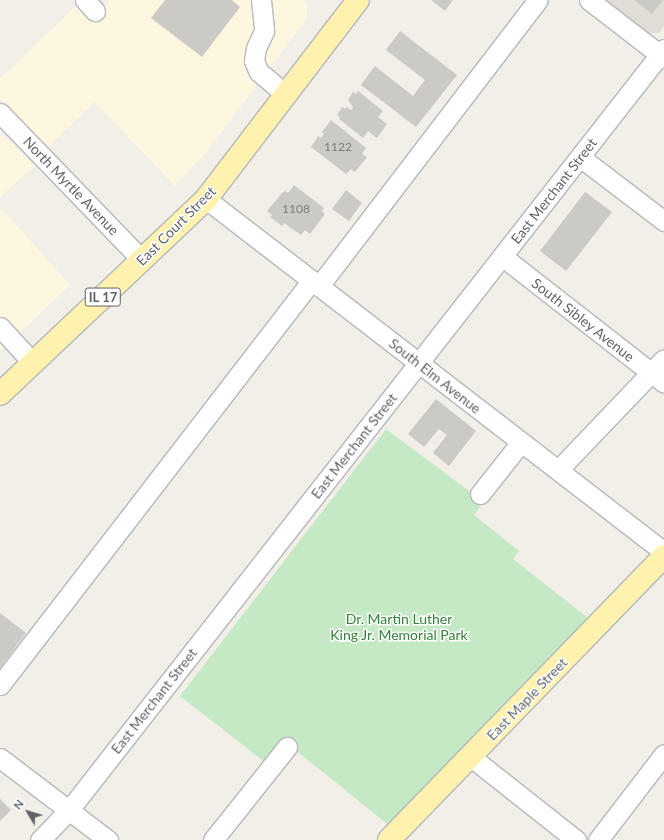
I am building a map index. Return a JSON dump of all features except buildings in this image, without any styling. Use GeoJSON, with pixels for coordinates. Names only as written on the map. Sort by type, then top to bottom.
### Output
{"type":"FeatureCollection","features":[{"type":"Feature","properties":{"kind":"main road","name":"East Court Street"},"geometry":{"type":"LineString","coordinates":[[0,394],[206,199],[286,95],[349,3]]}},
{"type":"Feature","properties":{"kind":"main road","name":"East Maple Street"},"geometry":{"type":"LineString","coordinates":[[388,840],[471,757],[664,556]]}},
{"type":"Feature","properties":{"kind":"street"},"geometry":{"type":"LineString","coordinates":[[261,0],[264,31],[256,48],[254,61],[258,72],[286,95]]}},
{"type":"Feature","properties":{"kind":"street"},"geometry":{"type":"LineString","coordinates":[[0,685],[538,0]]}},
{"type":"Feature","properties":{"kind":"street"},"geometry":{"type":"LineString","coordinates":[[589,0],[663,54]]}},
{"type":"Feature","properties":{"kind":"street","name":"East Merchant Street"},"geometry":{"type":"LineString","coordinates":[[40,840],[69,810],[580,157],[663,54]]}},
{"type":"Feature","properties":{"kind":"street","name":"North Myrtle Avenue"},"geometry":{"type":"LineString","coordinates":[[0,113],[142,260]]}},
{"type":"Feature","properties":{"kind":"street"},"geometry":{"type":"LineString","coordinates":[[580,157],[664,221]]}},
{"type":"Feature","properties":{"kind":"street","name":"South Elm Avenue"},"geometry":{"type":"LineString","coordinates":[[206,199],[664,552]]}},
{"type":"Feature","properties":{"kind":"street","name":"South Sibley Avenue"},"geometry":{"type":"LineString","coordinates":[[502,257],[660,372]]}},
{"type":"Feature","properties":{"kind":"street"},"geometry":{"type":"LineString","coordinates":[[0,327],[33,363]]}},
{"type":"Feature","properties":{"kind":"street"},"geometry":{"type":"LineString","coordinates":[[558,470],[660,372]]}},
{"type":"Feature","properties":{"kind":"street"},"geometry":{"type":"LineString","coordinates":[[480,494],[521,442]]}},
{"type":"Feature","properties":{"kind":"street"},"geometry":{"type":"LineString","coordinates":[[213,840],[288,747]]}},
{"type":"Feature","properties":{"kind":"street"},"geometry":{"type":"LineString","coordinates":[[598,840],[664,754]]}},
{"type":"Feature","properties":{"kind":"street"},"geometry":{"type":"LineString","coordinates":[[471,757],[573,839]]}},
{"type":"Feature","properties":{"kind":"street"},"geometry":{"type":"LineString","coordinates":[[0,758],[108,840]]}},
{"type":"Feature","properties":{"kind":"shaded area"},"geometry":{"type":"Polygon","coordinates":[[[110,0],[304,0],[307,6],[307,18],[207,151],[175,186],[95,102],[47,148],[0,99],[0,79],[79,3],[102,11],[110,0]]]}},
{"type":"Feature","properties":{"kind":"shaded area"},"geometry":{"type":"Polygon","coordinates":[[[604,0],[664,0],[664,26],[659,33],[647,33],[604,0]]]}},
{"type":"Feature","properties":{"kind":"shaded area"},"geometry":{"type":"Polygon","coordinates":[[[3,135],[34,166],[0,197],[0,137],[3,135]]]}},
{"type":"Feature","properties":{"kind":"shaded area"},"geometry":{"type":"Polygon","coordinates":[[[0,207],[70,285],[0,351],[0,207]]]}},
{"type":"Feature","properties":{"kind":"green space","name":"Dr. Martin Luther King Jr. Memorial Park"},"geometry":{"type":"Polygon","coordinates":[[[386,429],[484,502],[474,515],[519,551],[513,559],[588,618],[391,827],[293,748],[275,770],[180,696],[386,429]]]}}]}
